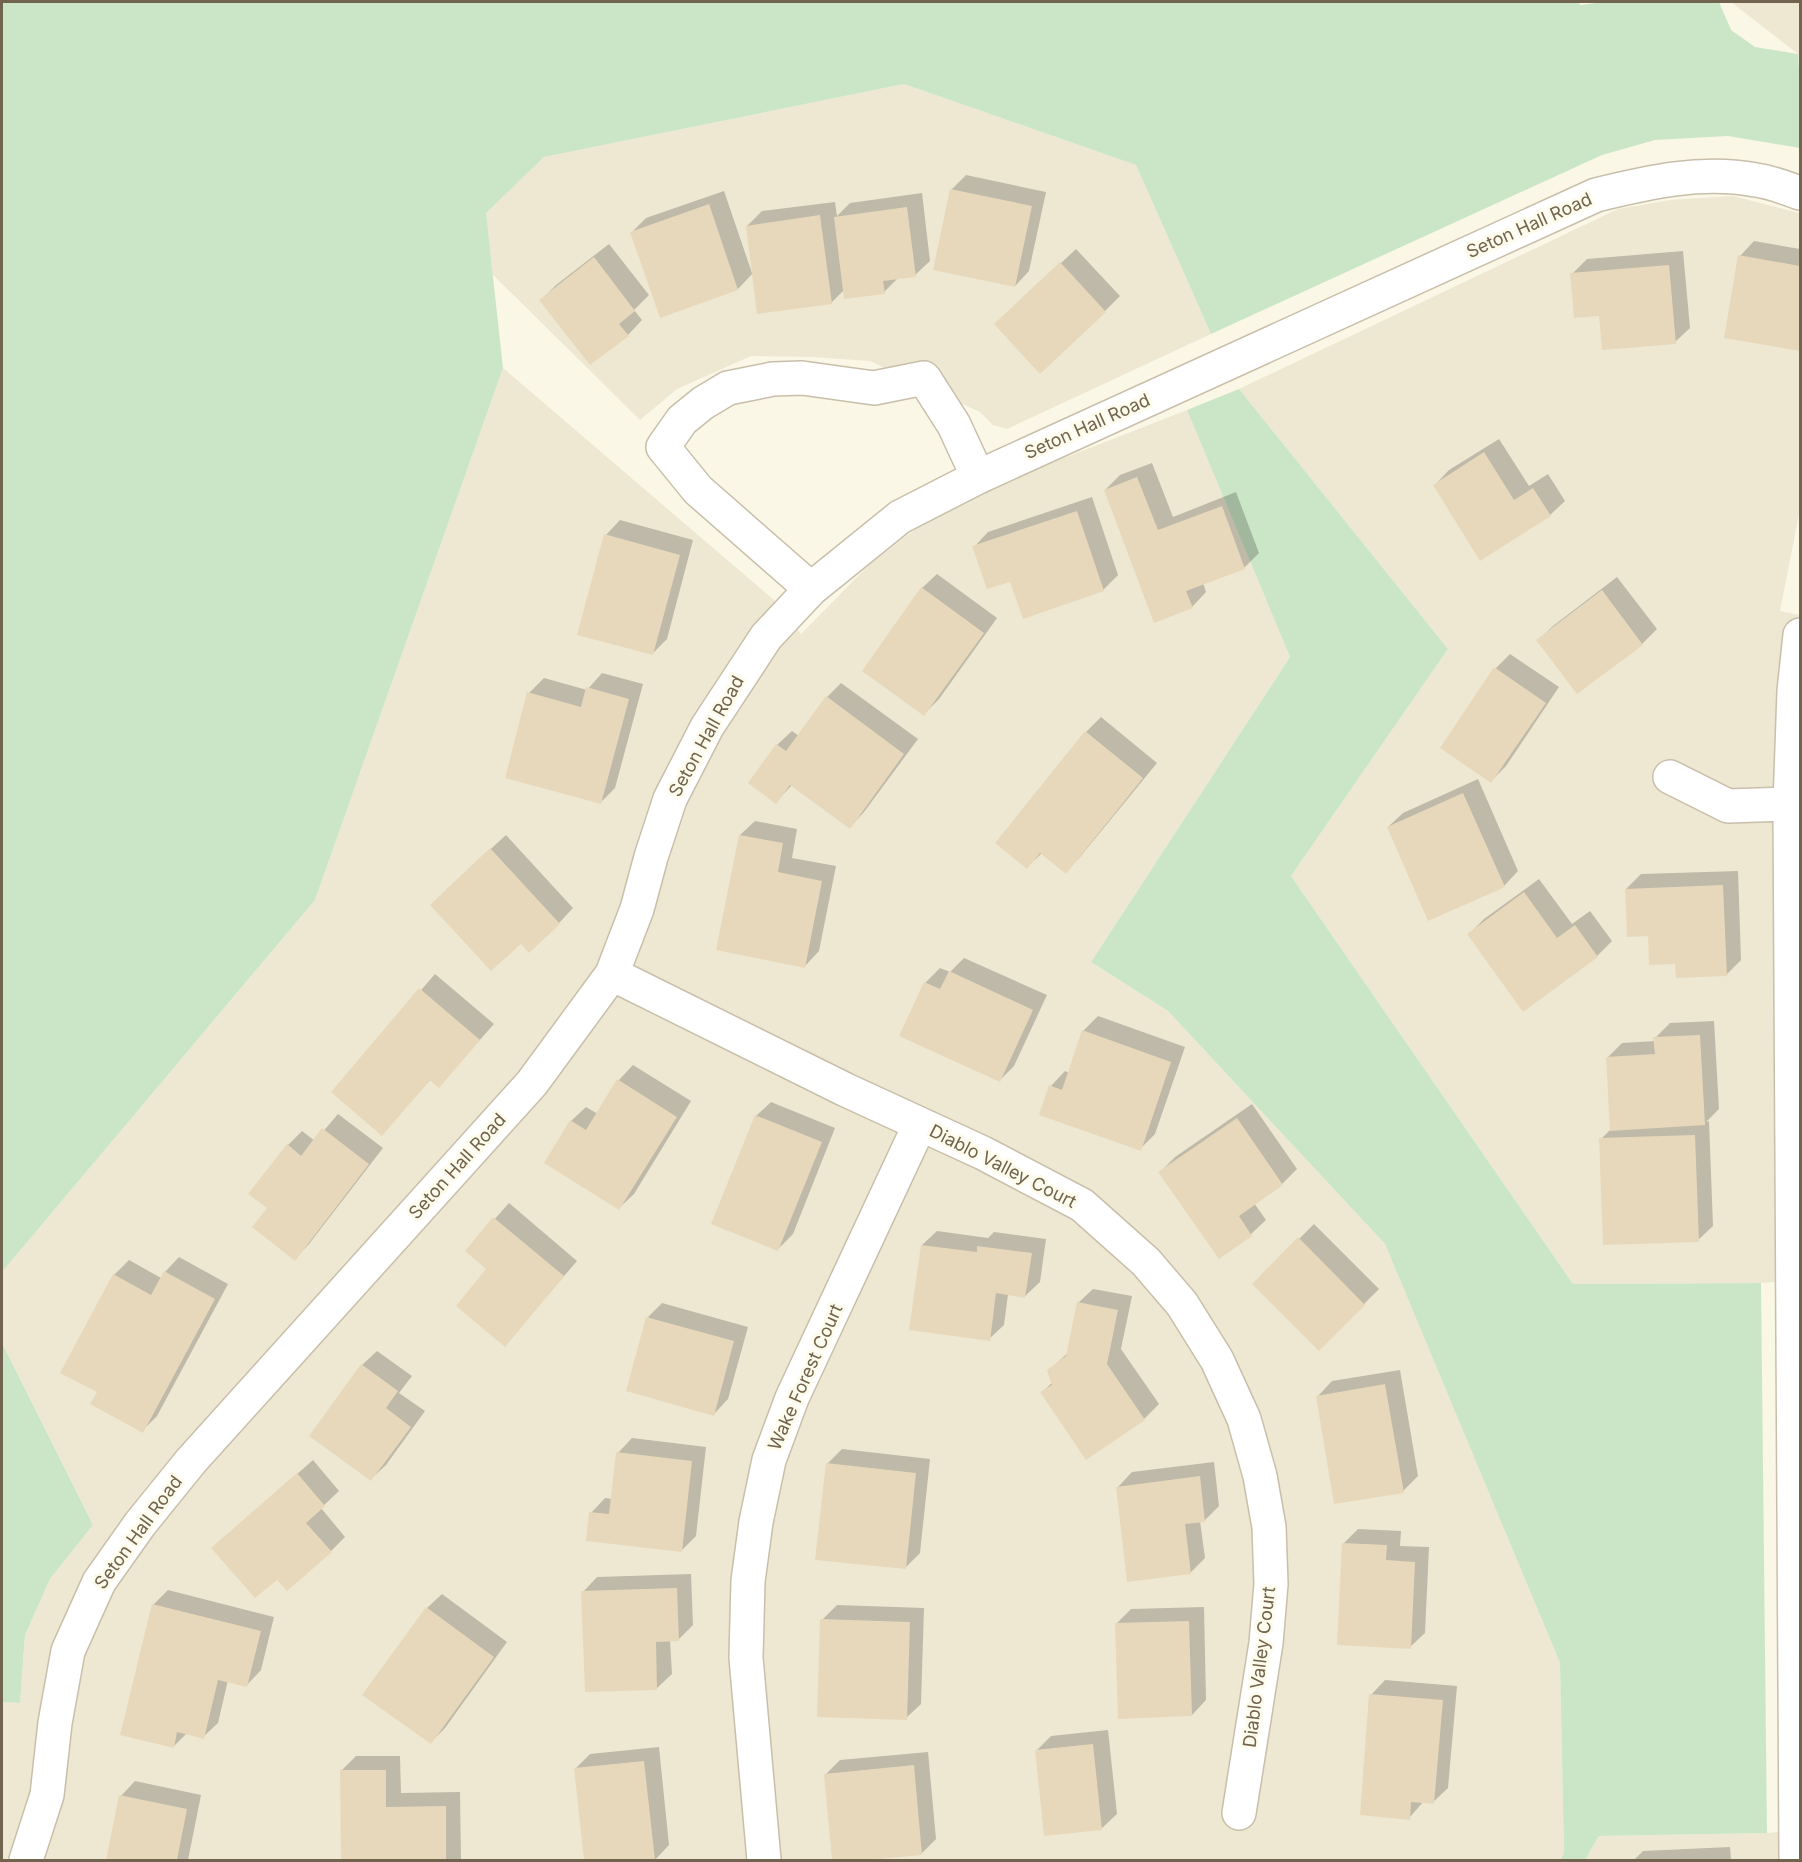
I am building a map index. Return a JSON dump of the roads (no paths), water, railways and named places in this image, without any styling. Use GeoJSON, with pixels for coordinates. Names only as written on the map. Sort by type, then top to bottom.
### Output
{"type":"FeatureCollection","features":[{"type":"Feature","properties":{"kind":"street","name":"Seton Hall Road"},"geometry":{"type":"LineString","coordinates":[[26,1860],[47,1796],[55,1723],[68,1651],[99,1582],[140,1524],[191,1461],[532,1083],[612,974],[638,909],[651,857],[670,799],[707,728],[766,637],[811,588],[900,517],[978,477],[1596,195],[1651,181],[1709,175],[1757,180],[1800,193]]}},
{"type":"Feature","properties":{"kind":"street"},"geometry":{"type":"LineString","coordinates":[[811,588],[699,490],[663,447],[682,420],[703,403],[728,388],[773,379],[802,378],[874,388],[924,378],[954,425],[978,477]]}},
{"type":"Feature","properties":{"kind":"street"},"geometry":{"type":"LineString","coordinates":[[1796,1860],[1798,1512],[1790,804],[1794,691],[1800,635]]}},
{"type":"Feature","properties":{"kind":"street"},"geometry":{"type":"LineString","coordinates":[[1670,777],[1728,806],[1790,804]]}},
{"type":"Feature","properties":{"kind":"street","name":"Diablo Valley Court"},"geometry":{"type":"LineString","coordinates":[[612,974],[820,1078],[993,1158],[1082,1205],[1146,1262],[1182,1304],[1217,1360],[1244,1419],[1260,1476],[1269,1527],[1271,1584],[1266,1643],[1239,1813]]}},
{"type":"Feature","properties":{"kind":"street","name":"Wake Forest Court"},"geometry":{"type":"LineString","coordinates":[[764,1860],[746,1658],[748,1581],[756,1522],[769,1460],[792,1398],[920,1124]]}}]}
